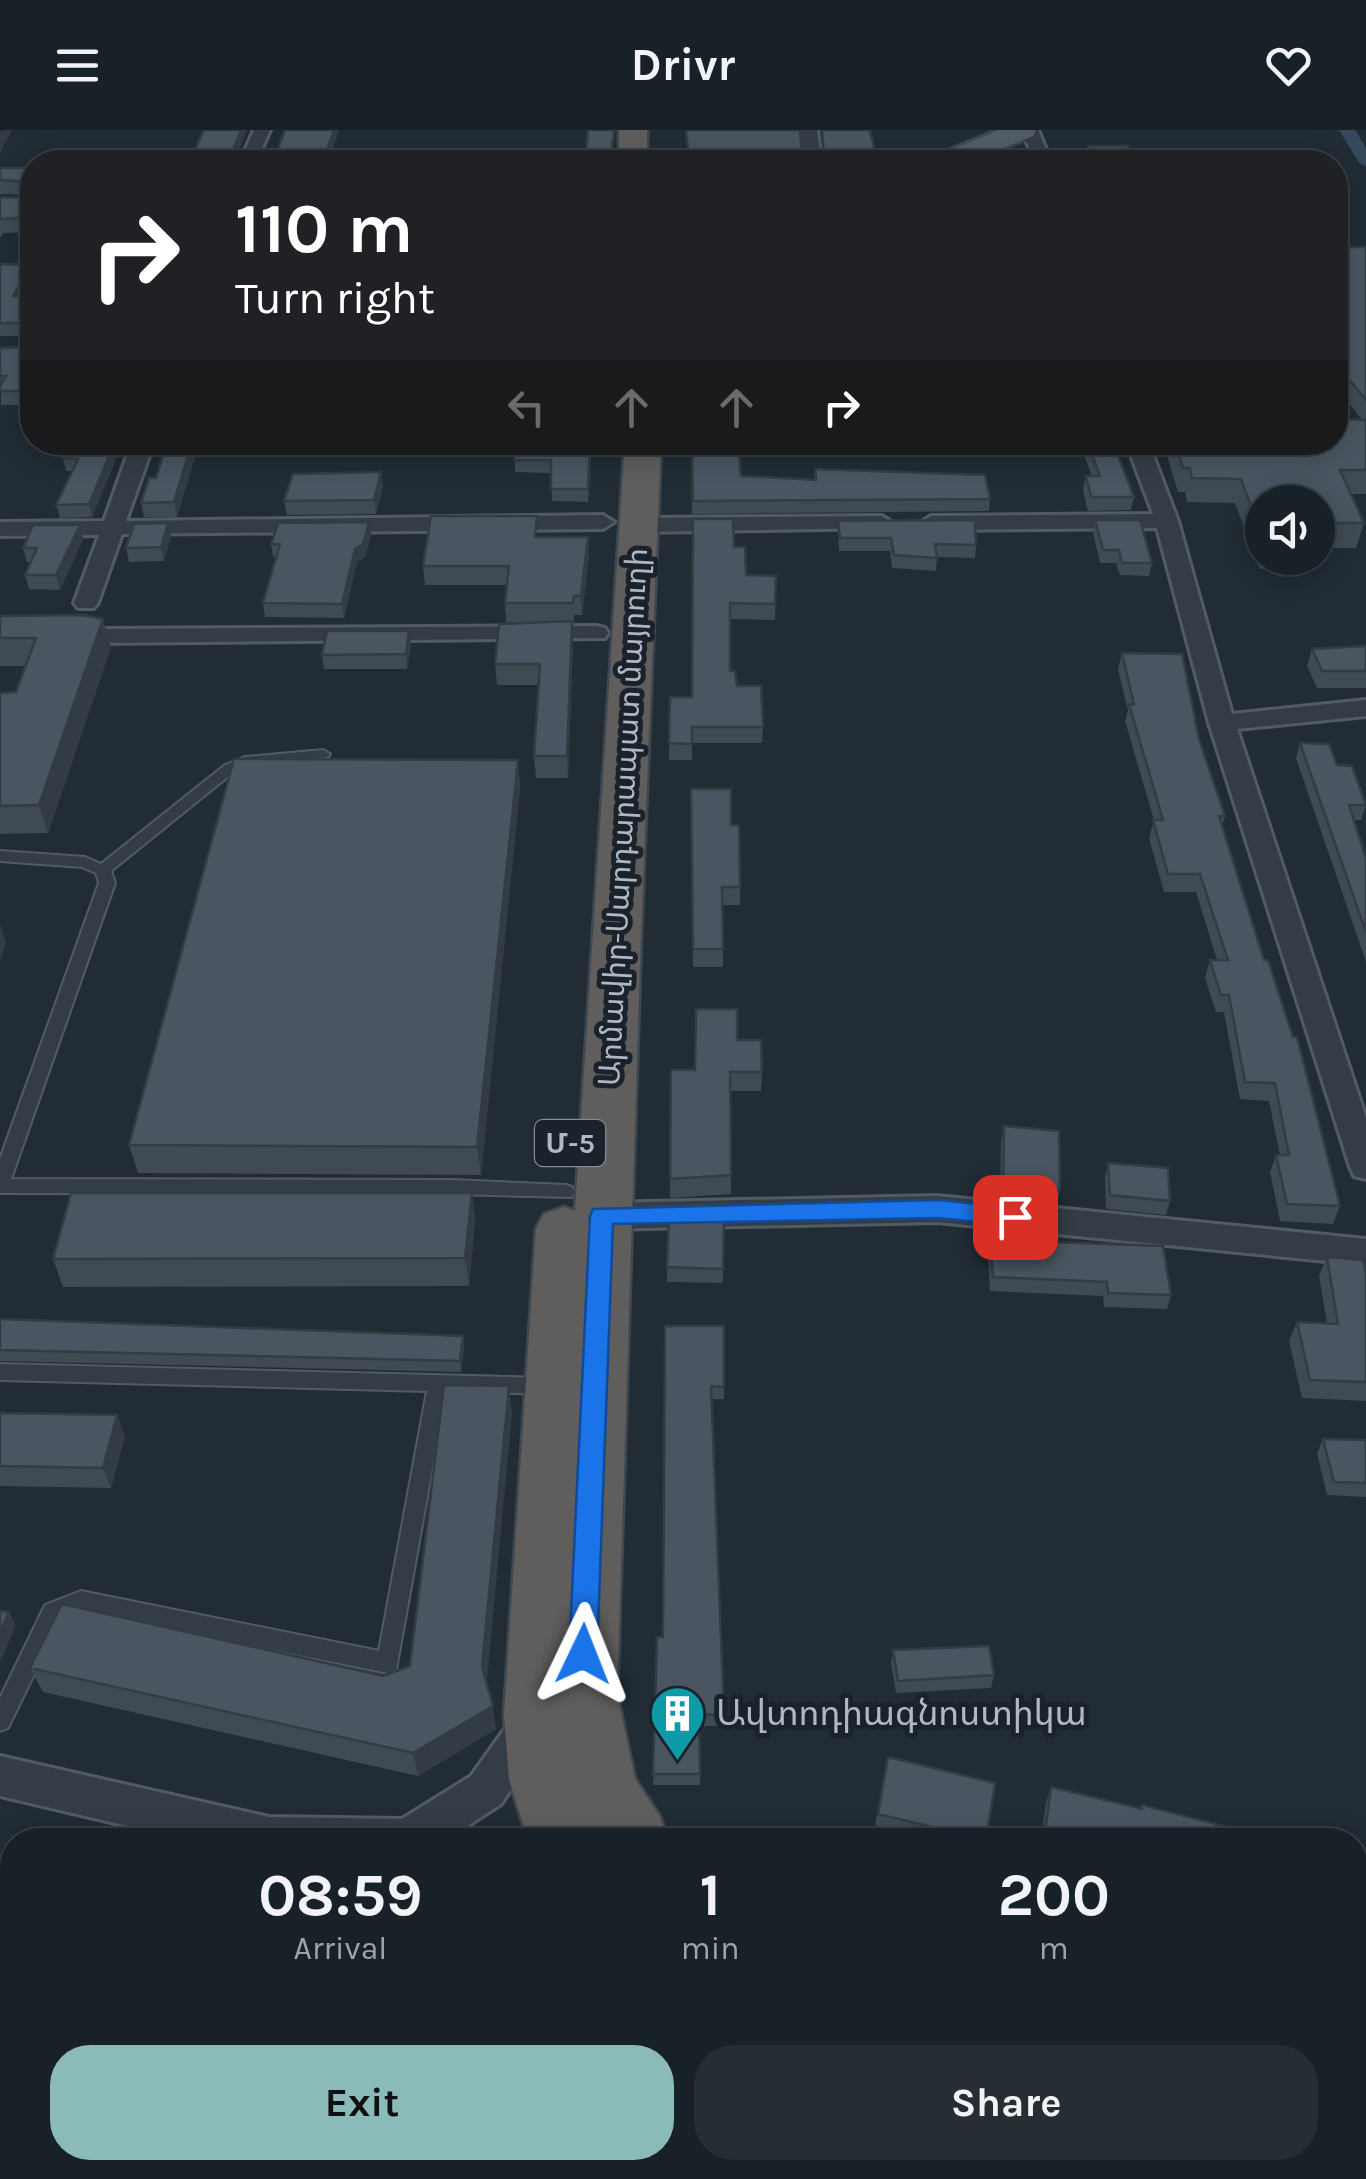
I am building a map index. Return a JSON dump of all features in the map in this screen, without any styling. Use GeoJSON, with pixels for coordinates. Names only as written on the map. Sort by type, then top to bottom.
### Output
{"type":"FeatureCollection","features":[{"type":"Feature","properties":{"kind":"highway","name":"Արմավիր-Սարդարապատ մայրուղի"},"geometry":{"type":"LineString","coordinates":[[600,1828],[582,1694],[584,1204],[622,524],[612,455]]}},
{"type":"Feature","properties":{"kind":"highway","name":"Արմավիր-Սարդարապատ մայրուղի"},"geometry":{"type":"LineString","coordinates":[[600,932],[596,633],[640,455]]}},
{"type":"Feature","properties":{"kind":"highway","name":"Արմավիր-Սարդարապատ մայրուղի"},"geometry":{"type":"LineString","coordinates":[[584,1204],[554,1386],[539,1715],[540,1766],[550,1810],[587,1828]]}},
{"type":"Feature","properties":{"kind":"main road"},"geometry":{"type":"LineString","coordinates":[[976,150],[1027,130]]}},
{"type":"Feature","properties":{"kind":"street"},"geometry":{"type":"LineString","coordinates":[[86,604],[139,455]]}},
{"type":"Feature","properties":{"kind":"street"},"geometry":{"type":"LineString","coordinates":[[1142,455],[1167,521],[1222,723],[1366,1168]]}},
{"type":"Feature","properties":{"kind":"street"},"geometry":{"type":"LineString","coordinates":[[0,529],[1167,521]]}},
{"type":"Feature","properties":{"kind":"street"},"geometry":{"type":"LineString","coordinates":[[98,636],[596,633]]}},
{"type":"Feature","properties":{"kind":"street"},"geometry":{"type":"LineString","coordinates":[[1222,723],[1366,708]]}},
{"type":"Feature","properties":{"kind":"street"},"geometry":{"type":"LineString","coordinates":[[584,1204],[938,1209],[1366,1252]]}},
{"type":"Feature","properties":{"kind":"street"},"geometry":{"type":"LineString","coordinates":[[427,1828],[486,1790],[539,1715]]}},
{"type":"Feature","properties":{"kind":"street"},"geometry":{"type":"LineString","coordinates":[[0,1776],[221,1828]]}},
{"type":"Feature","properties":{"kind":"lane"},"geometry":{"type":"LineString","coordinates":[[103,870],[245,760],[323,754]]}},
{"type":"Feature","properties":{"kind":"lane"},"geometry":{"type":"LineString","coordinates":[[0,856],[85,862],[103,870],[107,882],[0,1185],[452,1187],[584,1204]]}},
{"type":"Feature","properties":{"kind":"lane"},"geometry":{"type":"LineString","coordinates":[[0,1372],[554,1386]]}},
{"type":"Feature","properties":{"kind":"lane"},"geometry":{"type":"LineString","coordinates":[[0,1721],[53,1612],[82,1601],[388,1662],[438,1382]]}},
{"type":"Feature","properties":{"kind":"building"},"geometry":{"type":"Polygon","coordinates":[[[204,130],[241,130],[233,150],[195,150],[204,130]]]}},
{"type":"Feature","properties":{"kind":"building"},"geometry":{"type":"Polygon","coordinates":[[[285,130],[334,130],[327,150],[278,150],[285,130]]]}},
{"type":"Feature","properties":{"kind":"building"},"geometry":{"type":"Polygon","coordinates":[[[588,130],[614,130],[612,150],[586,150],[588,130]]]}},
{"type":"Feature","properties":{"kind":"building"},"geometry":{"type":"Polygon","coordinates":[[[686,130],[800,130],[802,150],[688,150],[686,130]]]}},
{"type":"Feature","properties":{"kind":"building"},"geometry":{"type":"Polygon","coordinates":[[[822,130],[870,130],[874,150],[824,150],[822,130]]]}},
{"type":"Feature","properties":{"kind":"building"},"geometry":{"type":"Polygon","coordinates":[[[1088,146],[1128,146],[1131,150],[1090,150],[1088,146]]]}},
{"type":"Feature","properties":{"kind":"building"},"geometry":{"type":"Polygon","coordinates":[[[0,168],[20,168],[20,181],[0,180],[0,168]]]}},
{"type":"Feature","properties":{"kind":"building"},"geometry":{"type":"Polygon","coordinates":[[[0,197],[20,198],[20,218],[0,219],[0,197]]]}},
{"type":"Feature","properties":{"kind":"building"},"geometry":{"type":"Polygon","coordinates":[[[1348,247],[1366,247],[1366,400],[1348,378],[1348,247]]]}},
{"type":"Feature","properties":{"kind":"building"},"geometry":{"type":"Polygon","coordinates":[[[0,264],[20,265],[20,284],[13,296],[20,296],[20,323],[0,323],[0,264]]]}},
{"type":"Feature","properties":{"kind":"building"},"geometry":{"type":"Polygon","coordinates":[[[20,347],[20,391],[0,391],[6,376],[0,376],[0,348],[20,347]]]}},
{"type":"Feature","properties":{"kind":"building"},"geometry":{"type":"Polygon","coordinates":[[[1348,419],[1366,420],[1366,470],[1340,470],[1364,523],[1335,523],[1335,485],[1245,485],[1245,490],[1241,479],[1192,478],[1190,468],[1183,468],[1179,455],[1348,455],[1348,419]]]}},
{"type":"Feature","properties":{"kind":"building"},"geometry":{"type":"Polygon","coordinates":[[[110,455],[89,504],[56,505],[78,459],[63,458],[110,455]]]}},
{"type":"Feature","properties":{"kind":"building"},"geometry":{"type":"Polygon","coordinates":[[[163,455],[188,455],[174,502],[141,503],[149,478],[156,478],[163,455]]]}},
{"type":"Feature","properties":{"kind":"building"},"geometry":{"type":"Polygon","coordinates":[[[514,455],[589,455],[588,489],[551,489],[551,460],[514,460],[514,455]]]}},
{"type":"Feature","properties":{"kind":"building"},"geometry":{"type":"Polygon","coordinates":[[[692,455],[739,455],[741,476],[816,480],[815,469],[985,475],[990,499],[693,501],[692,455]]]}},
{"type":"Feature","properties":{"kind":"building"},"geometry":{"type":"Polygon","coordinates":[[[1092,455],[1118,455],[1134,497],[1091,497],[1086,476],[1100,476],[1092,455]]]}},
{"type":"Feature","properties":{"kind":"building"},"geometry":{"type":"Polygon","coordinates":[[[381,472],[374,500],[284,501],[293,474],[381,472]]]}},
{"type":"Feature","properties":{"kind":"building"},"geometry":{"type":"Polygon","coordinates":[[[431,516],[537,516],[535,537],[588,537],[581,596],[574,596],[573,603],[505,603],[509,566],[423,566],[431,516]]]}},
{"type":"Feature","properties":{"kind":"building"},"geometry":{"type":"Polygon","coordinates":[[[693,519],[733,519],[734,547],[745,547],[746,575],[776,576],[775,604],[730,603],[730,671],[735,671],[737,686],[761,686],[763,727],[692,727],[692,744],[669,743],[670,697],[692,697],[693,519]]]}},
{"type":"Feature","properties":{"kind":"building"},"geometry":{"type":"Polygon","coordinates":[[[975,520],[976,545],[935,544],[937,558],[894,555],[891,538],[840,538],[838,521],[975,520]]]}},
{"type":"Feature","properties":{"kind":"building"},"geometry":{"type":"Polygon","coordinates":[[[1095,520],[1140,520],[1152,563],[1122,563],[1119,550],[1103,550],[1095,520]]]}},
{"type":"Feature","properties":{"kind":"building"},"geometry":{"type":"Polygon","coordinates":[[[369,522],[363,544],[355,549],[342,604],[263,603],[280,544],[271,544],[278,523],[369,522]]]}},
{"type":"Feature","properties":{"kind":"building"},"geometry":{"type":"Polygon","coordinates":[[[168,523],[161,547],[126,548],[134,524],[168,523]]]}},
{"type":"Feature","properties":{"kind":"building"},"geometry":{"type":"Polygon","coordinates":[[[33,525],[80,525],[56,575],[25,575],[37,548],[23,548],[33,525]]]}},
{"type":"Feature","properties":{"kind":"building"},"geometry":{"type":"Polygon","coordinates":[[[82,615],[103,619],[39,805],[0,806],[0,693],[16,692],[36,638],[0,638],[0,616],[82,615]]]}},
{"type":"Feature","properties":{"kind":"building"},"geometry":{"type":"Polygon","coordinates":[[[572,621],[567,756],[534,756],[540,664],[495,664],[499,624],[572,621]]]}},
{"type":"Feature","properties":{"kind":"building"},"geometry":{"type":"Polygon","coordinates":[[[327,631],[409,631],[406,654],[322,655],[327,631]]]}},
{"type":"Feature","properties":{"kind":"building"},"geometry":{"type":"Polygon","coordinates":[[[1366,646],[1366,671],[1322,671],[1312,649],[1366,646]]]}},
{"type":"Feature","properties":{"kind":"building"},"geometry":{"type":"Polygon","coordinates":[[[1122,653],[1182,654],[1199,739],[1225,816],[1219,816],[1264,960],[1268,960],[1293,1037],[1297,1037],[1340,1206],[1287,1204],[1276,1155],[1289,1155],[1275,1083],[1245,1082],[1229,995],[1221,995],[1210,960],[1228,960],[1200,874],[1168,874],[1153,820],[1163,820],[1129,704],[1134,704],[1122,653]]]}},
{"type":"Feature","properties":{"kind":"building"},"geometry":{"type":"Polygon","coordinates":[[[1300,743],[1329,744],[1337,765],[1352,766],[1366,805],[1349,805],[1366,858],[1366,932],[1300,743]]]}},
{"type":"Feature","properties":{"kind":"building"},"geometry":{"type":"Polygon","coordinates":[[[234,759],[518,760],[477,1147],[129,1145],[234,759]]]}},
{"type":"Feature","properties":{"kind":"building"},"geometry":{"type":"Polygon","coordinates":[[[691,789],[731,789],[731,825],[739,825],[740,887],[722,887],[723,949],[693,949],[691,789]]]}},
{"type":"Feature","properties":{"kind":"building"},"geometry":{"type":"Polygon","coordinates":[[[696,1009],[737,1009],[737,1040],[761,1040],[762,1072],[730,1072],[731,1175],[670,1179],[671,1070],[695,1070],[696,1009]]]}},
{"type":"Feature","properties":{"kind":"building"},"geometry":{"type":"Polygon","coordinates":[[[1004,1126],[1059,1131],[1060,1190],[1003,1184],[1004,1126]]]}},
{"type":"Feature","properties":{"kind":"building"},"geometry":{"type":"Polygon","coordinates":[[[1108,1163],[1168,1168],[1170,1201],[1110,1195],[1108,1163]]]}},
{"type":"Feature","properties":{"kind":"building"},"geometry":{"type":"Polygon","coordinates":[[[71,1193],[472,1193],[465,1258],[53,1259],[71,1193]]]}},
{"type":"Feature","properties":{"kind":"building"},"geometry":{"type":"Polygon","coordinates":[[[724,1216],[723,1269],[667,1267],[669,1217],[724,1216]]]}},
{"type":"Feature","properties":{"kind":"building"},"geometry":{"type":"Polygon","coordinates":[[[990,1240],[1163,1246],[1171,1295],[1108,1293],[1107,1282],[993,1277],[990,1240]]]}},
{"type":"Feature","properties":{"kind":"building"},"geometry":{"type":"Polygon","coordinates":[[[1327,1257],[1363,1260],[1366,1382],[1310,1380],[1297,1322],[1338,1324],[1327,1257]]]}},
{"type":"Feature","properties":{"kind":"building"},"geometry":{"type":"Polygon","coordinates":[[[0,1319],[463,1336],[460,1361],[0,1350],[0,1319]]]}},
{"type":"Feature","properties":{"kind":"building"},"geometry":{"type":"Polygon","coordinates":[[[665,1326],[724,1326],[724,1387],[711,1386],[724,1715],[699,1714],[700,1774],[653,1774],[657,1637],[663,1637],[665,1326]]]}},
{"type":"Feature","properties":{"kind":"building"},"geometry":{"type":"Polygon","coordinates":[[[444,1385],[509,1386],[482,1667],[493,1706],[413,1753],[30,1668],[62,1604],[383,1676],[410,1666],[444,1385]]]}},
{"type":"Feature","properties":{"kind":"building"},"geometry":{"type":"Polygon","coordinates":[[[0,1413],[117,1415],[103,1468],[0,1466],[0,1413]]]}},
{"type":"Feature","properties":{"kind":"building"},"geometry":{"type":"Polygon","coordinates":[[[1323,1439],[1366,1440],[1366,1483],[1334,1482],[1323,1439]]]}},
{"type":"Feature","properties":{"kind":"building"},"geometry":{"type":"Polygon","coordinates":[[[0,1611],[9,1612],[0,1633],[0,1611]]]}},
{"type":"Feature","properties":{"kind":"building"},"geometry":{"type":"Polygon","coordinates":[[[989,1646],[994,1675],[898,1681],[893,1650],[989,1646]]]}},
{"type":"Feature","properties":{"kind":"building"},"geometry":{"type":"Polygon","coordinates":[[[888,1757],[995,1783],[988,1828],[936,1828],[878,1814],[888,1757]]]}},
{"type":"Feature","properties":{"kind":"building"},"geometry":{"type":"Polygon","coordinates":[[[1051,1787],[1231,1828],[1046,1828],[1051,1787]]]}},
{"type":"Feature","properties":{"kind":"waterway"},"geometry":{"type":"LineString","coordinates":[[1347,130],[1366,161]]}},
{"type":"Feature","properties":{"kind":"place","name":"Ավտոդիագնոստիկա"},"geometry":{"type":"Point","coordinates":[677,1762]}},
{"type":"Feature","properties":{"kind":"route"},"geometry":{"type":"LineString","coordinates":[[583,1654],[602,1216],[938,1209],[1015,1217]]}}]}
